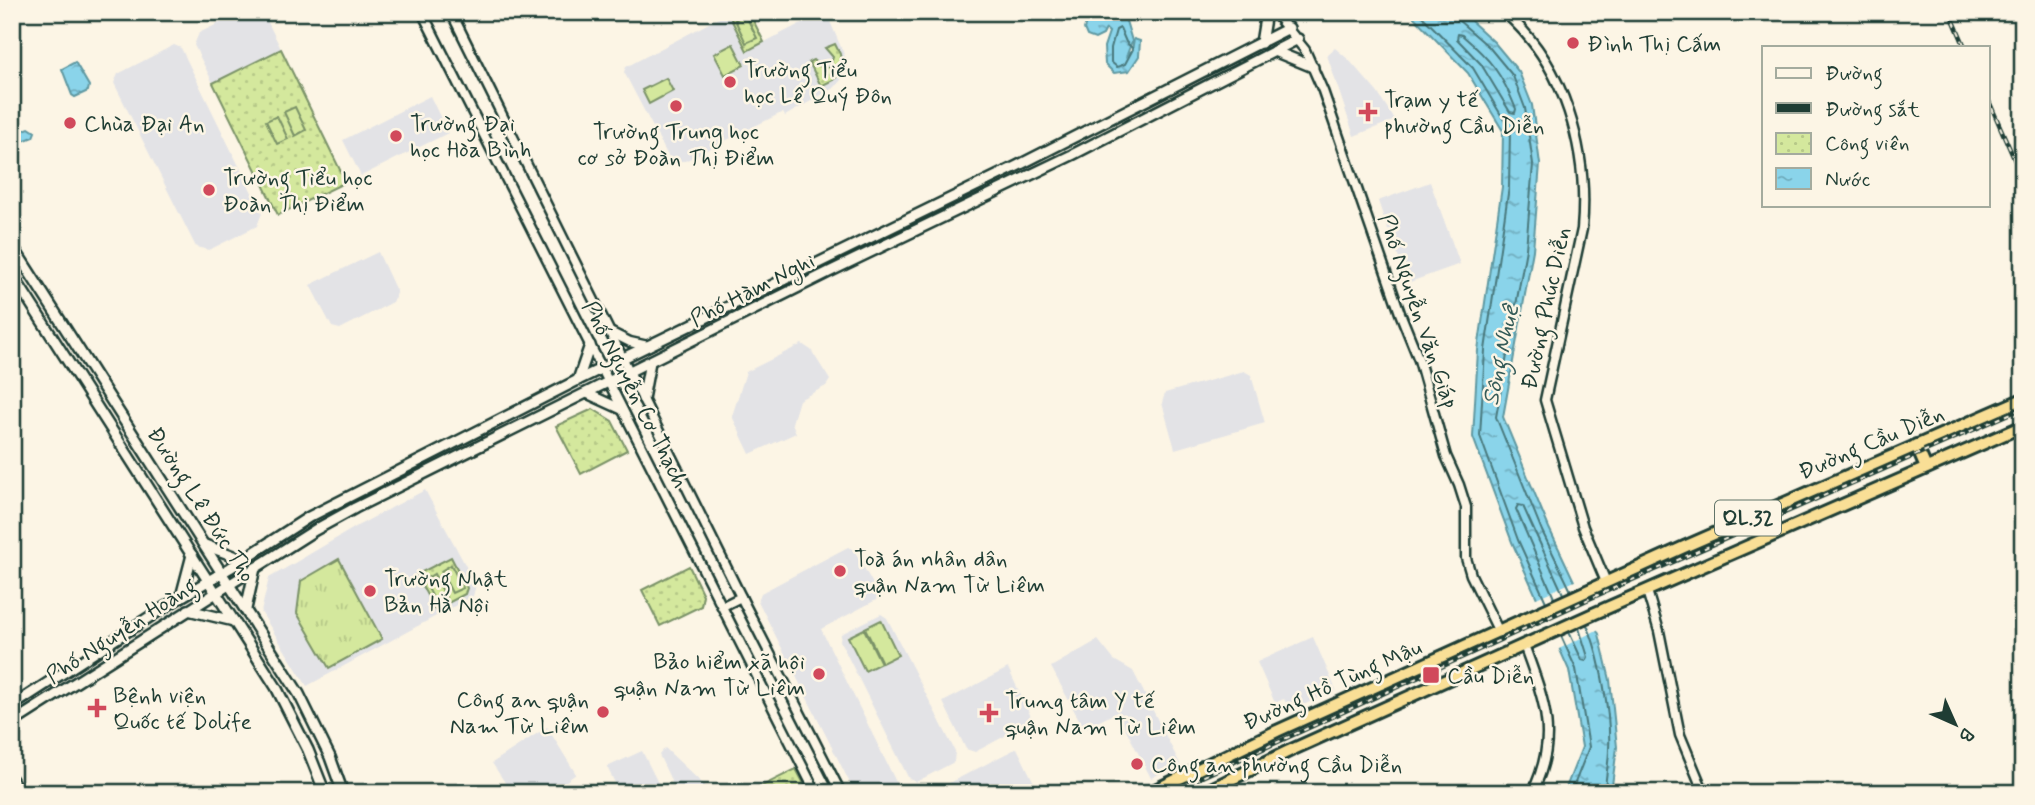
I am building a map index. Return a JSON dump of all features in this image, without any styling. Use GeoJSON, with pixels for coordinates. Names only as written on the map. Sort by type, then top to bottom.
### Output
{"type":"FeatureCollection","features":[{"type":"Feature","properties":{"kind":"highway","name":"Đường Cầu Diễn"},"geometry":{"type":"LineString","coordinates":[[1534,615],[2023,399]]}},
{"type":"Feature","properties":{"kind":"highway","name":"Đường Cầu Diễn"},"geometry":{"type":"LineString","coordinates":[[1545,636],[2023,426]]}},
{"type":"Feature","properties":{"kind":"highway"},"geometry":{"type":"LineString","coordinates":[[1916,445],[1926,468]]}},
{"type":"Feature","properties":{"kind":"highway","name":"Đường Hồ Tùng Mậu"},"geometry":{"type":"LineString","coordinates":[[1149,793],[1534,615]]}},
{"type":"Feature","properties":{"kind":"highway","name":"Đường Hồ Tùng Mậu"},"geometry":{"type":"LineString","coordinates":[[1202,793],[1545,636]]}},
{"type":"Feature","properties":{"kind":"highway"},"geometry":{"type":"LineString","coordinates":[[1310,717],[1320,737]]}},
{"type":"Feature","properties":{"kind":"highway"},"geometry":{"type":"LineString","coordinates":[[1189,773],[1202,793]]}},
{"type":"Feature","properties":{"kind":"main road"},"geometry":{"type":"LineString","coordinates":[[1261,43],[1266,12]]}},
{"type":"Feature","properties":{"kind":"main road","name":"Phố Hàm Nghi"},"geometry":{"type":"LineString","coordinates":[[222,573],[309,517],[578,380],[1017,166],[1289,28]]}},
{"type":"Feature","properties":{"kind":"main road","name":"Phố Hàm Nghi"},"geometry":{"type":"LineString","coordinates":[[229,584],[315,530],[374,498],[1063,159],[1298,39]]}},
{"type":"Feature","properties":{"kind":"main road"},"geometry":{"type":"LineString","coordinates":[[1274,51],[1313,67]]}},
{"type":"Feature","properties":{"kind":"main road","name":"Đường Lê Đức Thọ"},"geometry":{"type":"LineString","coordinates":[[12,245],[246,609],[311,716],[330,757],[342,793]]}},
{"type":"Feature","properties":{"kind":"main road","name":"Đường Lê Đức Thọ"},"geometry":{"type":"LineString","coordinates":[[12,274],[286,704],[312,758],[325,793]]}},
{"type":"Feature","properties":{"kind":"main road"},"geometry":{"type":"LineString","coordinates":[[578,380],[590,345]]}},
{"type":"Feature","properties":{"kind":"main road"},"geometry":{"type":"LineString","coordinates":[[643,399],[650,362]]}},
{"type":"Feature","properties":{"kind":"main road"},"geometry":{"type":"LineString","coordinates":[[205,545],[242,559]]}},
{"type":"Feature","properties":{"kind":"main road"},"geometry":{"type":"LineString","coordinates":[[181,597],[192,555]]}},
{"type":"Feature","properties":{"kind":"main road"},"geometry":{"type":"LineString","coordinates":[[246,609],[255,568]]}},
{"type":"Feature","properties":{"kind":"main road","name":"Phố Nguyễn Hoàng"},"geometry":{"type":"LineString","coordinates":[[12,706],[222,573]]}},
{"type":"Feature","properties":{"kind":"main road","name":"Phố Nguyễn Hoàng"},"geometry":{"type":"LineString","coordinates":[[12,723],[229,584]]}},
{"type":"Feature","properties":{"kind":"main road"},"geometry":{"type":"LineString","coordinates":[[188,610],[234,621]]}},
{"type":"Feature","properties":{"kind":"street","name":"Phố Nguyễn Cơ Thạch"},"geometry":{"type":"LineString","coordinates":[[422,12],[816,793]]}},
{"type":"Feature","properties":{"kind":"street","name":"Phố Nguyễn Cơ Thạch"},"geometry":{"type":"LineString","coordinates":[[451,12],[841,793]]}},
{"type":"Feature","properties":{"kind":"street","name":"Phố Nguyễn Văn Giáp"},"geometry":{"type":"LineString","coordinates":[[1274,12],[1298,39],[1313,67],[1419,360],[1446,456],[1460,485],[1466,507],[1466,558],[1471,575],[1499,632]]}},
{"type":"Feature","properties":{"kind":"street","name":"Đường Phúc Diễn"},"geometry":{"type":"LineString","coordinates":[[1504,12],[1528,35],[1562,90],[1579,152],[1584,212],[1582,229],[1545,400],[1583,527],[1606,582]]}},
{"type":"Feature","properties":{"kind":"street"},"geometry":{"type":"LineString","coordinates":[[611,332],[630,342],[648,346]]}},
{"type":"Feature","properties":{"kind":"street"},"geometry":{"type":"LineString","coordinates":[[586,393],[622,410]]}},
{"type":"Feature","properties":{"kind":"street"},"geometry":{"type":"LineString","coordinates":[[368,488],[374,498]]}},
{"type":"Feature","properties":{"kind":"street"},"geometry":{"type":"LineString","coordinates":[[1647,591],[1680,735],[1704,793]]}},
{"type":"Feature","properties":{"kind":"street"},"geometry":{"type":"LineString","coordinates":[[723,606],[741,597]]}},
{"type":"Feature","properties":{"kind":"street"},"geometry":{"type":"LineString","coordinates":[[1524,645],[1548,727],[1548,749],[1532,793]]}},
{"type":"Feature","properties":{"kind":"street"},"geometry":{"type":"LineString","coordinates":[[47,684],[55,696]]}},
{"type":"Feature","properties":{"kind":"street"},"geometry":{"type":"LineString","coordinates":[[12,779],[20,793]]}},
{"type":"Feature","properties":{"kind":"shaded area"},"geometry":{"type":"Polygon","coordinates":[[[242,12],[263,12],[281,49],[213,83],[194,45],[199,33],[242,12]]]}},
{"type":"Feature","properties":{"kind":"shaded area"},"geometry":{"type":"Polygon","coordinates":[[[826,12],[846,59],[846,68],[835,87],[785,116],[783,113],[779,114],[685,161],[677,161],[668,156],[624,72],[626,67],[728,13],[747,51],[826,12]]]}},
{"type":"Feature","properties":{"kind":"shaded area"},"geometry":{"type":"Polygon","coordinates":[[[174,45],[181,48],[262,213],[257,226],[209,250],[196,247],[114,83],[118,74],[174,45]]]}},
{"type":"Feature","properties":{"kind":"shaded area","name":"Trạm y tế phường Cầu Diễn"},"geometry":{"type":"Polygon","coordinates":[[[1335,48],[1377,92],[1395,120],[1354,136],[1327,55],[1335,48]]]}},
{"type":"Feature","properties":{"kind":"shaded area","name":"Trường Đại học Hòa Bình"},"geometry":{"type":"Polygon","coordinates":[[[430,96],[448,133],[361,176],[343,140],[430,96]]]}},
{"type":"Feature","properties":{"kind":"shaded area"},"geometry":{"type":"Polygon","coordinates":[[[1430,182],[1460,264],[1407,283],[1394,244],[1397,240],[1393,228],[1388,230],[1378,201],[1430,182]]]}},
{"type":"Feature","properties":{"kind":"shaded area"},"geometry":{"type":"Polygon","coordinates":[[[378,252],[397,293],[393,302],[340,329],[332,327],[310,285],[378,252]]]}},
{"type":"Feature","properties":{"kind":"shaded area"},"geometry":{"type":"Polygon","coordinates":[[[802,344],[811,350],[830,380],[826,386],[799,400],[792,423],[796,433],[750,454],[732,416],[746,372],[802,344]]]}},
{"type":"Feature","properties":{"kind":"shaded area"},"geometry":{"type":"Polygon","coordinates":[[[1244,371],[1251,375],[1265,423],[1175,449],[1162,403],[1165,393],[1244,371]]]}},
{"type":"Feature","properties":{"kind":"shaded area","name":"Trường Nhật Bản Hà Nội"},"geometry":{"type":"Polygon","coordinates":[[[425,490],[476,585],[473,596],[307,686],[261,612],[269,578],[425,490]]]}},
{"type":"Feature","properties":{"kind":"shaded area"},"geometry":{"type":"Polygon","coordinates":[[[848,547],[854,550],[878,593],[876,600],[821,629],[896,782],[894,790],[889,793],[855,793],[758,601],[761,593],[848,547]]]}},
{"type":"Feature","properties":{"kind":"shaded area"},"geometry":{"type":"Polygon","coordinates":[[[881,614],[887,618],[955,751],[954,762],[916,782],[909,779],[840,641],[841,634],[881,614]]]}},
{"type":"Feature","properties":{"kind":"shaded area"},"geometry":{"type":"Polygon","coordinates":[[[1313,637],[1336,690],[1290,711],[1284,699],[1275,703],[1257,662],[1313,637]]]}},
{"type":"Feature","properties":{"kind":"shaded area"},"geometry":{"type":"Polygon","coordinates":[[[1098,640],[1114,660],[1133,671],[1180,764],[1151,778],[1117,712],[1084,729],[1051,667],[1098,640]]]}},
{"type":"Feature","properties":{"kind":"shaded area","name":"Trung tâm Y tế quận Nam Từ Liêm"},"geometry":{"type":"Polygon","coordinates":[[[1008,668],[1033,721],[975,752],[966,749],[943,702],[1008,668]]]}},
{"type":"Feature","properties":{"kind":"shaded area"},"geometry":{"type":"Polygon","coordinates":[[[547,727],[576,774],[550,793],[512,793],[492,763],[547,727]]]}},
{"type":"Feature","properties":{"kind":"shaded area"},"geometry":{"type":"Polygon","coordinates":[[[665,748],[705,786],[705,793],[677,793],[659,755],[665,748]]]}},
{"type":"Feature","properties":{"kind":"shaded area"},"geometry":{"type":"Polygon","coordinates":[[[1017,748],[1039,793],[940,793],[938,789],[1017,748]]]}},
{"type":"Feature","properties":{"kind":"shaded area"},"geometry":{"type":"Polygon","coordinates":[[[642,751],[663,793],[620,793],[607,767],[642,751]]]}},
{"type":"Feature","properties":{"kind":"green space"},"geometry":{"type":"Polygon","coordinates":[[[749,12],[764,42],[747,51],[728,13],[749,12]]]}},
{"type":"Feature","properties":{"kind":"green space"},"geometry":{"type":"Polygon","coordinates":[[[745,14],[757,38],[746,43],[735,20],[745,14]]]}},
{"type":"Feature","properties":{"kind":"green space"},"geometry":{"type":"Polygon","coordinates":[[[733,44],[744,65],[725,75],[714,54],[733,44]]]}},
{"type":"Feature","properties":{"kind":"green space"},"geometry":{"type":"Polygon","coordinates":[[[835,44],[840,54],[842,69],[835,79],[821,86],[809,62],[813,60],[823,69],[830,67],[833,57],[825,48],[835,44]]]}},
{"type":"Feature","properties":{"kind":"green space"},"geometry":{"type":"Polygon","coordinates":[[[281,49],[346,182],[278,215],[213,83],[281,49]]]}},
{"type":"Feature","properties":{"kind":"green space"},"geometry":{"type":"Polygon","coordinates":[[[666,78],[673,91],[649,104],[642,90],[666,78]]]}},
{"type":"Feature","properties":{"kind":"green space"},"geometry":{"type":"Polygon","coordinates":[[[295,107],[306,130],[295,136],[284,112],[295,107]]]}},
{"type":"Feature","properties":{"kind":"green space"},"geometry":{"type":"Polygon","coordinates":[[[277,116],[288,139],[277,144],[266,121],[277,116]]]}},
{"type":"Feature","properties":{"kind":"green space"},"geometry":{"type":"Polygon","coordinates":[[[593,409],[612,421],[627,450],[581,474],[556,426],[593,409]]]}},
{"type":"Feature","properties":{"kind":"green space"},"geometry":{"type":"Polygon","coordinates":[[[451,557],[467,588],[465,594],[435,610],[416,575],[451,557]]]}},
{"type":"Feature","properties":{"kind":"green space"},"geometry":{"type":"Polygon","coordinates":[[[339,559],[382,639],[329,668],[297,613],[301,581],[339,559]]]}},
{"type":"Feature","properties":{"kind":"green space"},"geometry":{"type":"Polygon","coordinates":[[[451,565],[463,588],[452,593],[441,571],[451,565]]]}},
{"type":"Feature","properties":{"kind":"green space"},"geometry":{"type":"Polygon","coordinates":[[[689,566],[703,595],[701,606],[660,626],[642,590],[689,566]]]}},
{"type":"Feature","properties":{"kind":"green space"},"geometry":{"type":"Polygon","coordinates":[[[434,574],[446,597],[435,602],[424,580],[434,574]]]}},
{"type":"Feature","properties":{"kind":"green space"},"geometry":{"type":"Polygon","coordinates":[[[881,620],[898,655],[882,663],[865,628],[881,620]]]}},
{"type":"Feature","properties":{"kind":"green space"},"geometry":{"type":"Polygon","coordinates":[[[864,629],[881,663],[865,671],[848,637],[864,629]]]}},
{"type":"Feature","properties":{"kind":"green space"},"geometry":{"type":"Polygon","coordinates":[[[796,769],[809,793],[748,793],[796,769]]]}},
{"type":"Feature","properties":{"kind":"water"},"geometry":{"type":"Polygon","coordinates":[[[1090,12],[1118,12],[1126,21],[1132,41],[1126,57],[1132,50],[1134,39],[1140,41],[1139,56],[1129,71],[1114,73],[1105,64],[1104,47],[1109,32],[1106,29],[1103,35],[1095,39],[1087,36],[1084,29],[1090,12]]]}},
{"type":"Feature","properties":{"kind":"water","name":"Sông Nhuệ"},"geometry":{"type":"Polygon","coordinates":[[[1409,12],[1459,12],[1470,20],[1494,42],[1519,72],[1532,105],[1540,164],[1533,250],[1503,417],[1549,528],[1599,634],[1610,680],[1617,747],[1611,793],[1564,793],[1582,747],[1569,670],[1512,542],[1473,437],[1478,350],[1502,187],[1503,131],[1468,73],[1409,12]]]}},
{"type":"Feature","properties":{"kind":"water"},"geometry":{"type":"Polygon","coordinates":[[[75,62],[89,86],[88,91],[75,97],[62,69],[75,62]]]}},
{"type":"Feature","properties":{"kind":"water"},"geometry":{"type":"Polygon","coordinates":[[[29,128],[35,132],[33,137],[12,143],[14,134],[29,128]]]}},
{"type":"Feature","properties":{"kind":"pier","name":"Cầu Diễn"},"geometry":{"type":"Polygon","coordinates":[[[1577,580],[1599,629],[1557,650],[1534,599],[1577,580]]]}},
{"type":"Feature","properties":{"kind":"railway"},"geometry":{"type":"LineString","coordinates":[[1950,12],[1965,46]]}},
{"type":"Feature","properties":{"kind":"railway"},"geometry":{"type":"LineString","coordinates":[[1990,104],[2023,179]]}},
{"type":"Feature","properties":{"kind":"railway"},"geometry":{"type":"LineString","coordinates":[[1167,793],[1589,599],[2023,408]]}},
{"type":"Feature","properties":{"kind":"place","name":"Đình Thị Cấm"},"geometry":{"type":"Point","coordinates":[1573,43]}},
{"type":"Feature","properties":{"kind":"place","name":"Trường Tiểu học Lê Quý Đôn"},"geometry":{"type":"Point","coordinates":[730,82]}},
{"type":"Feature","properties":{"kind":"place","name":"Trường Trung học cơ sở Đoàn Thị Điểm"},"geometry":{"type":"Point","coordinates":[676,106]}},
{"type":"Feature","properties":{"kind":"place","name":"Trạm y tế phường Cầu Diễn"},"geometry":{"type":"Point","coordinates":[1368,112]}},
{"type":"Feature","properties":{"kind":"place","name":"Chùa Đại An"},"geometry":{"type":"Point","coordinates":[70,123]}},
{"type":"Feature","properties":{"kind":"place","name":"Trường Đại học Hòa Bình"},"geometry":{"type":"Point","coordinates":[396,136]}},
{"type":"Feature","properties":{"kind":"place","name":"Trường Tiểu học Đoàn Thị Điểm"},"geometry":{"type":"Point","coordinates":[209,190]}},
{"type":"Feature","properties":{"kind":"place","name":"Toà án nhân dân quận Nam Từ Liêm"},"geometry":{"type":"Point","coordinates":[840,571]}},
{"type":"Feature","properties":{"kind":"place","name":"Trường Nhật Bản Hà Nội"},"geometry":{"type":"Point","coordinates":[370,591]}},
{"type":"Feature","properties":{"kind":"place","name":"Bảo hiểm xã hội quận Nam Từ Liêm"},"geometry":{"type":"Point","coordinates":[819,674]}},
{"type":"Feature","properties":{"kind":"place","name":"Cầu Diễn"},"geometry":{"type":"Point","coordinates":[1431,675]}},
{"type":"Feature","properties":{"kind":"place","name":"Bệnh viện Quốc tế Dolife"},"geometry":{"type":"Point","coordinates":[97,708]}},
{"type":"Feature","properties":{"kind":"place","name":"Công an quận Nam Từ Liêm"},"geometry":{"type":"Point","coordinates":[603,712]}},
{"type":"Feature","properties":{"kind":"place","name":"Trung tâm Y tế quận Nam Từ Liêm"},"geometry":{"type":"Point","coordinates":[989,713]}},
{"type":"Feature","properties":{"kind":"place","name":"Công an phường Cầu Diễn"},"geometry":{"type":"Point","coordinates":[1137,764]}}]}
